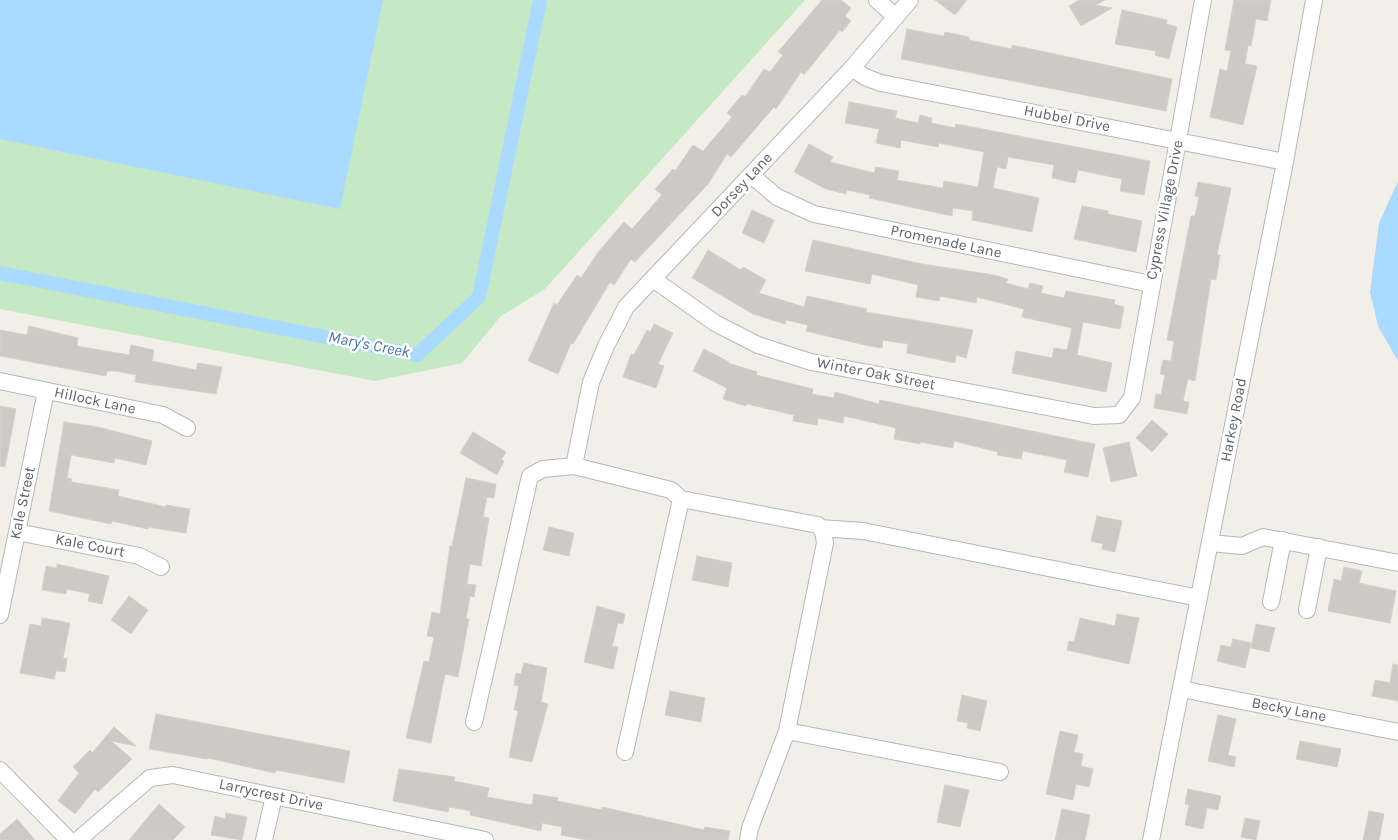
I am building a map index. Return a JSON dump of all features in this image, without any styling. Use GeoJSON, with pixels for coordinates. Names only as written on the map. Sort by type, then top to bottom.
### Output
{"type":"FeatureCollection","features":[{"type":"Feature","properties":{"kind":"street"},"geometry":{"type":"LineString","coordinates":[[877,0],[896,16]]}},
{"type":"Feature","properties":{"kind":"street","name":"Dorsey Lane"},"geometry":{"type":"LineString","coordinates":[[574,466],[591,382],[606,346],[626,307],[852,68],[910,0]]}},
{"type":"Feature","properties":{"kind":"street","name":"Cypress Village Drive"},"geometry":{"type":"LineString","coordinates":[[1119,415],[1132,398],[1203,0]]}},
{"type":"Feature","properties":{"kind":"street","name":"Harkey Road"},"geometry":{"type":"LineString","coordinates":[[1151,840],[1285,162],[1314,0]]}},
{"type":"Feature","properties":{"kind":"street","name":"Hubbel Drive"},"geometry":{"type":"LineString","coordinates":[[852,68],[865,77],[881,83],[1285,162]]}},
{"type":"Feature","properties":{"kind":"street","name":"Promenade Lane"},"geometry":{"type":"LineString","coordinates":[[751,175],[777,198],[814,214],[1151,284]]}},
{"type":"Feature","properties":{"kind":"street","name":"Winter Oak Street"},"geometry":{"type":"LineString","coordinates":[[653,279],[715,323],[758,345],[811,362],[1094,416],[1119,415]]}},
{"type":"Feature","properties":{"kind":"street","name":"Hillock Lane"},"geometry":{"type":"LineString","coordinates":[[0,381],[163,415],[187,428]]}},
{"type":"Feature","properties":{"kind":"street","name":"Kale Street"},"geometry":{"type":"LineString","coordinates":[[0,615],[46,390]]}},
{"type":"Feature","properties":{"kind":"street"},"geometry":{"type":"LineString","coordinates":[[474,722],[530,476],[544,469],[574,466],[671,490],[681,499],[818,525],[824,531],[825,543],[787,731],[749,834]]}},
{"type":"Feature","properties":{"kind":"street"},"geometry":{"type":"LineString","coordinates":[[625,752],[681,499]]}},
{"type":"Feature","properties":{"kind":"street"},"geometry":{"type":"LineString","coordinates":[[820,528],[864,531],[1199,598]]}},
{"type":"Feature","properties":{"kind":"street","name":"Kale Court"},"geometry":{"type":"LineString","coordinates":[[18,532],[139,556],[161,567]]}},
{"type":"Feature","properties":{"kind":"street"},"geometry":{"type":"LineString","coordinates":[[1210,543],[1242,546],[1263,537],[1398,563]]}},
{"type":"Feature","properties":{"kind":"street"},"geometry":{"type":"LineString","coordinates":[[1271,602],[1282,540]]}},
{"type":"Feature","properties":{"kind":"street"},"geometry":{"type":"LineString","coordinates":[[1308,610],[1319,547]]}},
{"type":"Feature","properties":{"kind":"street","name":"Becky Lane"},"geometry":{"type":"LineString","coordinates":[[1181,689],[1398,732]]}},
{"type":"Feature","properties":{"kind":"street"},"geometry":{"type":"LineString","coordinates":[[787,731],[1000,772]]}},
{"type":"Feature","properties":{"kind":"street"},"geometry":{"type":"LineString","coordinates":[[0,770],[69,840]]}},
{"type":"Feature","properties":{"kind":"street","name":"Larrycrest Drive"},"geometry":{"type":"LineString","coordinates":[[78,840],[150,778],[173,775],[457,837],[485,840]]}},
{"type":"Feature","properties":{"kind":"street"},"geometry":{"type":"LineString","coordinates":[[264,840],[274,796]]}},
{"type":"Feature","properties":{"kind":"green space"},"geometry":{"type":"Polygon","coordinates":[[[0,0],[805,0],[545,289],[501,316],[462,363],[375,381],[0,309],[0,0]]]}},
{"type":"Feature","properties":{"kind":"water"},"geometry":{"type":"Polygon","coordinates":[[[0,0],[383,0],[340,209],[0,139],[0,0]]]}},
{"type":"Feature","properties":{"kind":"water"},"geometry":{"type":"Polygon","coordinates":[[[1398,181],[1398,361],[1378,326],[1370,292],[1379,223],[1398,181]]]}},
{"type":"Feature","properties":{"kind":"building"},"geometry":{"type":"Polygon","coordinates":[[[822,0],[841,0],[851,8],[845,16],[851,21],[842,32],[840,30],[804,75],[801,72],[776,109],[774,107],[731,157],[727,154],[708,184],[635,262],[631,259],[614,285],[610,282],[573,344],[571,343],[558,374],[528,361],[554,303],[557,305],[577,275],[581,278],[599,251],[624,222],[632,229],[662,195],[655,189],[673,169],[675,171],[693,145],[703,151],[732,117],[727,113],[742,95],[745,97],[764,69],[770,72],[783,55],[778,52],[822,0]]]}},
{"type":"Feature","properties":{"kind":"building"},"geometry":{"type":"Polygon","coordinates":[[[935,0],[967,0],[955,15],[935,0]]]}},
{"type":"Feature","properties":{"kind":"building"},"geometry":{"type":"Polygon","coordinates":[[[1079,0],[1105,0],[1096,5],[1112,8],[1081,26],[1069,6],[1079,0]]]}},
{"type":"Feature","properties":{"kind":"building"},"geometry":{"type":"Polygon","coordinates":[[[1234,0],[1271,0],[1267,21],[1256,19],[1251,46],[1248,45],[1245,64],[1257,66],[1243,125],[1210,117],[1220,69],[1227,71],[1231,51],[1225,50],[1234,0]]]}},
{"type":"Feature","properties":{"kind":"building"},"geometry":{"type":"Polygon","coordinates":[[[1122,10],[1167,20],[1166,24],[1177,27],[1169,59],[1155,55],[1156,51],[1115,44],[1122,10]]]}},
{"type":"Feature","properties":{"kind":"building"},"geometry":{"type":"Polygon","coordinates":[[[907,29],[944,36],[945,32],[969,37],[969,40],[1012,49],[1012,45],[1172,79],[1166,111],[901,59],[907,29]]]}},
{"type":"Feature","properties":{"kind":"building"},"geometry":{"type":"Polygon","coordinates":[[[849,102],[897,111],[895,118],[918,123],[920,115],[932,118],[931,123],[955,128],[956,124],[1150,161],[1144,195],[1120,191],[1122,179],[1078,170],[1075,183],[1052,178],[1054,165],[1008,157],[1006,169],[997,167],[993,188],[1039,198],[1032,232],[972,220],[973,211],[953,208],[952,216],[869,198],[870,195],[847,190],[846,194],[826,189],[794,172],[809,144],[833,157],[830,162],[874,173],[876,167],[899,171],[897,180],[943,188],[944,181],[978,187],[984,152],[939,143],[938,147],[901,140],[900,148],[876,143],[879,129],[845,123],[849,102]]]}},
{"type":"Feature","properties":{"kind":"building"},"geometry":{"type":"Polygon","coordinates":[[[1198,182],[1231,188],[1217,255],[1220,255],[1216,280],[1211,279],[1195,381],[1188,379],[1183,401],[1189,402],[1187,414],[1154,408],[1156,394],[1161,395],[1165,375],[1160,374],[1163,360],[1171,361],[1174,341],[1167,340],[1191,216],[1195,216],[1199,197],[1195,196],[1198,182]]]}},
{"type":"Feature","properties":{"kind":"building"},"geometry":{"type":"Polygon","coordinates":[[[1082,206],[1142,221],[1136,252],[1074,239],[1082,206]]]}},
{"type":"Feature","properties":{"kind":"building"},"geometry":{"type":"Polygon","coordinates":[[[752,210],[774,220],[764,243],[742,233],[752,210]]]}},
{"type":"Feature","properties":{"kind":"building"},"geometry":{"type":"Polygon","coordinates":[[[813,240],[922,264],[994,275],[1008,279],[1006,283],[1028,289],[1030,283],[1043,286],[1041,293],[1064,298],[1066,291],[1115,300],[1114,304],[1124,307],[1120,329],[1083,322],[1077,355],[1112,363],[1106,392],[1012,373],[1016,351],[1052,358],[1054,348],[1067,350],[1072,328],[1022,317],[1024,309],[977,297],[976,303],[940,296],[939,301],[916,297],[918,285],[872,274],[870,284],[805,271],[813,240]]]}},
{"type":"Feature","properties":{"kind":"building"},"geometry":{"type":"Polygon","coordinates":[[[708,250],[741,270],[743,267],[766,280],[759,293],[804,307],[807,296],[867,309],[866,312],[973,330],[966,358],[956,355],[955,363],[907,353],[908,344],[883,340],[882,348],[869,346],[806,331],[808,325],[786,320],[785,324],[753,314],[692,278],[708,250]]]}},
{"type":"Feature","properties":{"kind":"building"},"geometry":{"type":"Polygon","coordinates":[[[654,324],[673,333],[658,364],[664,366],[656,388],[623,377],[631,354],[634,355],[647,330],[650,332],[654,324]]]}},
{"type":"Feature","properties":{"kind":"building"},"geometry":{"type":"Polygon","coordinates":[[[29,326],[78,338],[77,346],[129,355],[131,345],[154,350],[152,361],[196,370],[198,363],[222,367],[216,394],[135,382],[136,375],[116,371],[107,371],[106,376],[0,356],[0,330],[27,335],[29,326]]]}},
{"type":"Feature","properties":{"kind":"building"},"geometry":{"type":"Polygon","coordinates":[[[704,349],[728,363],[757,372],[756,375],[813,389],[812,394],[834,398],[835,392],[879,404],[880,400],[1095,444],[1088,477],[1064,472],[1067,460],[1023,451],[1021,459],[997,455],[998,452],[954,441],[953,448],[921,442],[920,444],[894,439],[896,428],[866,421],[844,416],[843,423],[818,418],[817,425],[793,421],[794,415],[747,404],[746,406],[723,399],[727,388],[693,371],[704,349]]]}},
{"type":"Feature","properties":{"kind":"building"},"geometry":{"type":"Polygon","coordinates":[[[0,406],[16,409],[5,467],[0,466],[0,406]]]}},
{"type":"Feature","properties":{"kind":"building"},"geometry":{"type":"Polygon","coordinates":[[[1152,420],[1168,434],[1152,452],[1136,438],[1152,420]]]}},
{"type":"Feature","properties":{"kind":"building"},"geometry":{"type":"Polygon","coordinates":[[[64,422],[98,427],[152,441],[146,465],[115,458],[114,463],[71,455],[67,478],[72,479],[71,482],[119,490],[118,496],[166,507],[166,505],[190,509],[186,533],[148,527],[148,529],[112,521],[111,524],[49,511],[64,422]]]}},
{"type":"Feature","properties":{"kind":"building"},"geometry":{"type":"Polygon","coordinates":[[[473,432],[506,452],[501,460],[504,461],[497,475],[460,453],[473,432]]]}},
{"type":"Feature","properties":{"kind":"building"},"geometry":{"type":"Polygon","coordinates":[[[1129,442],[1137,476],[1111,482],[1103,448],[1129,442]]]}},
{"type":"Feature","properties":{"kind":"building"},"geometry":{"type":"Polygon","coordinates":[[[466,478],[496,484],[494,498],[487,497],[483,517],[489,518],[481,566],[470,564],[467,584],[476,585],[474,597],[470,596],[466,619],[469,619],[458,677],[445,674],[431,743],[406,738],[424,661],[429,662],[434,637],[427,636],[432,612],[440,614],[450,546],[452,546],[466,478]]]}},
{"type":"Feature","properties":{"kind":"building"},"geometry":{"type":"Polygon","coordinates":[[[1097,516],[1122,521],[1115,552],[1102,549],[1103,544],[1091,541],[1097,516]]]}},
{"type":"Feature","properties":{"kind":"building"},"geometry":{"type":"Polygon","coordinates":[[[549,527],[574,533],[569,556],[543,550],[549,527]]]}},
{"type":"Feature","properties":{"kind":"building"},"geometry":{"type":"Polygon","coordinates":[[[697,556],[732,563],[728,587],[692,580],[697,556]]]}},
{"type":"Feature","properties":{"kind":"building"},"geometry":{"type":"Polygon","coordinates":[[[57,564],[109,576],[102,604],[88,601],[90,594],[67,589],[66,594],[42,590],[46,566],[57,568],[57,564]]]}},
{"type":"Feature","properties":{"kind":"building"},"geometry":{"type":"Polygon","coordinates":[[[1344,567],[1362,571],[1359,583],[1396,591],[1390,623],[1328,611],[1334,579],[1341,581],[1344,567]]]}},
{"type":"Feature","properties":{"kind":"building"},"geometry":{"type":"Polygon","coordinates":[[[129,596],[148,610],[131,634],[111,620],[129,596]]]}},
{"type":"Feature","properties":{"kind":"building"},"geometry":{"type":"Polygon","coordinates":[[[597,606],[625,614],[623,624],[618,623],[612,646],[618,647],[613,669],[584,662],[597,606]]]}},
{"type":"Feature","properties":{"kind":"building"},"geometry":{"type":"Polygon","coordinates":[[[1117,614],[1139,618],[1129,664],[1067,650],[1069,641],[1074,642],[1080,618],[1115,626],[1117,614]]]}},
{"type":"Feature","properties":{"kind":"building"},"geometry":{"type":"Polygon","coordinates":[[[42,618],[70,623],[63,658],[67,659],[65,672],[56,671],[54,679],[20,673],[30,624],[41,626],[42,618]]]}},
{"type":"Feature","properties":{"kind":"building"},"geometry":{"type":"Polygon","coordinates":[[[1256,624],[1275,628],[1269,652],[1251,648],[1256,624]]]}},
{"type":"Feature","properties":{"kind":"building"},"geometry":{"type":"Polygon","coordinates":[[[1233,639],[1251,643],[1245,668],[1217,661],[1221,645],[1231,647],[1233,639]]]}},
{"type":"Feature","properties":{"kind":"building"},"geometry":{"type":"Polygon","coordinates":[[[524,663],[547,668],[541,702],[548,704],[532,762],[509,757],[518,711],[514,710],[519,686],[514,685],[516,673],[521,674],[524,663]]]}},
{"type":"Feature","properties":{"kind":"building"},"geometry":{"type":"Polygon","coordinates":[[[1393,664],[1398,665],[1398,701],[1372,696],[1375,680],[1390,683],[1393,664]]]}},
{"type":"Feature","properties":{"kind":"building"},"geometry":{"type":"Polygon","coordinates":[[[670,691],[705,698],[701,722],[665,715],[670,691]]]}},
{"type":"Feature","properties":{"kind":"building"},"geometry":{"type":"Polygon","coordinates":[[[962,695],[987,701],[980,731],[967,728],[968,723],[957,721],[962,695]]]}},
{"type":"Feature","properties":{"kind":"building"},"geometry":{"type":"Polygon","coordinates":[[[156,714],[350,751],[344,783],[276,770],[275,773],[208,758],[149,749],[156,714]]]}},
{"type":"Feature","properties":{"kind":"building"},"geometry":{"type":"Polygon","coordinates":[[[1218,715],[1236,719],[1228,755],[1236,757],[1234,767],[1208,761],[1218,715]]]}},
{"type":"Feature","properties":{"kind":"building"},"geometry":{"type":"Polygon","coordinates":[[[114,727],[136,746],[111,741],[132,759],[98,792],[95,789],[75,814],[58,801],[79,773],[73,767],[90,750],[92,753],[114,727]]]}},
{"type":"Feature","properties":{"kind":"building"},"geometry":{"type":"Polygon","coordinates":[[[1060,731],[1078,735],[1074,752],[1083,754],[1081,766],[1093,769],[1089,787],[1076,784],[1073,800],[1046,794],[1060,731]]]}},
{"type":"Feature","properties":{"kind":"building"},"geometry":{"type":"Polygon","coordinates":[[[1300,741],[1341,749],[1337,767],[1296,759],[1300,741]]]}},
{"type":"Feature","properties":{"kind":"building"},"geometry":{"type":"Polygon","coordinates":[[[399,769],[455,777],[454,781],[489,788],[487,797],[532,805],[534,794],[558,798],[557,801],[602,810],[602,807],[704,830],[705,827],[730,831],[728,840],[587,840],[561,835],[562,827],[542,823],[541,831],[470,815],[471,811],[449,807],[448,812],[393,801],[399,769]]]}},
{"type":"Feature","properties":{"kind":"building"},"geometry":{"type":"Polygon","coordinates":[[[945,785],[969,790],[960,827],[937,822],[945,785]]]}},
{"type":"Feature","properties":{"kind":"building"},"geometry":{"type":"Polygon","coordinates":[[[1188,789],[1221,796],[1218,810],[1207,808],[1203,829],[1185,825],[1189,805],[1185,804],[1188,789]]]}},
{"type":"Feature","properties":{"kind":"building"},"geometry":{"type":"Polygon","coordinates":[[[159,804],[185,827],[173,840],[129,840],[159,804]]]}},
{"type":"Feature","properties":{"kind":"building"},"geometry":{"type":"Polygon","coordinates":[[[1062,809],[1090,815],[1085,840],[1055,840],[1062,809]]]}},
{"type":"Feature","properties":{"kind":"building"},"geometry":{"type":"Polygon","coordinates":[[[1369,811],[1384,814],[1379,840],[1363,840],[1369,811]]]}},
{"type":"Feature","properties":{"kind":"building"},"geometry":{"type":"Polygon","coordinates":[[[226,813],[247,817],[242,840],[211,835],[215,816],[225,819],[226,813]]]}},
{"type":"Feature","properties":{"kind":"building"},"geometry":{"type":"Polygon","coordinates":[[[1245,818],[1260,821],[1256,840],[1241,837],[1245,818]]]}},
{"type":"Feature","properties":{"kind":"building"},"geometry":{"type":"Polygon","coordinates":[[[17,819],[35,840],[0,840],[0,834],[17,819]]]}},
{"type":"Feature","properties":{"kind":"waterway","name":"Mary's Creek"},"geometry":{"type":"LineString","coordinates":[[0,273],[417,355],[479,297],[540,0]]}}]}
